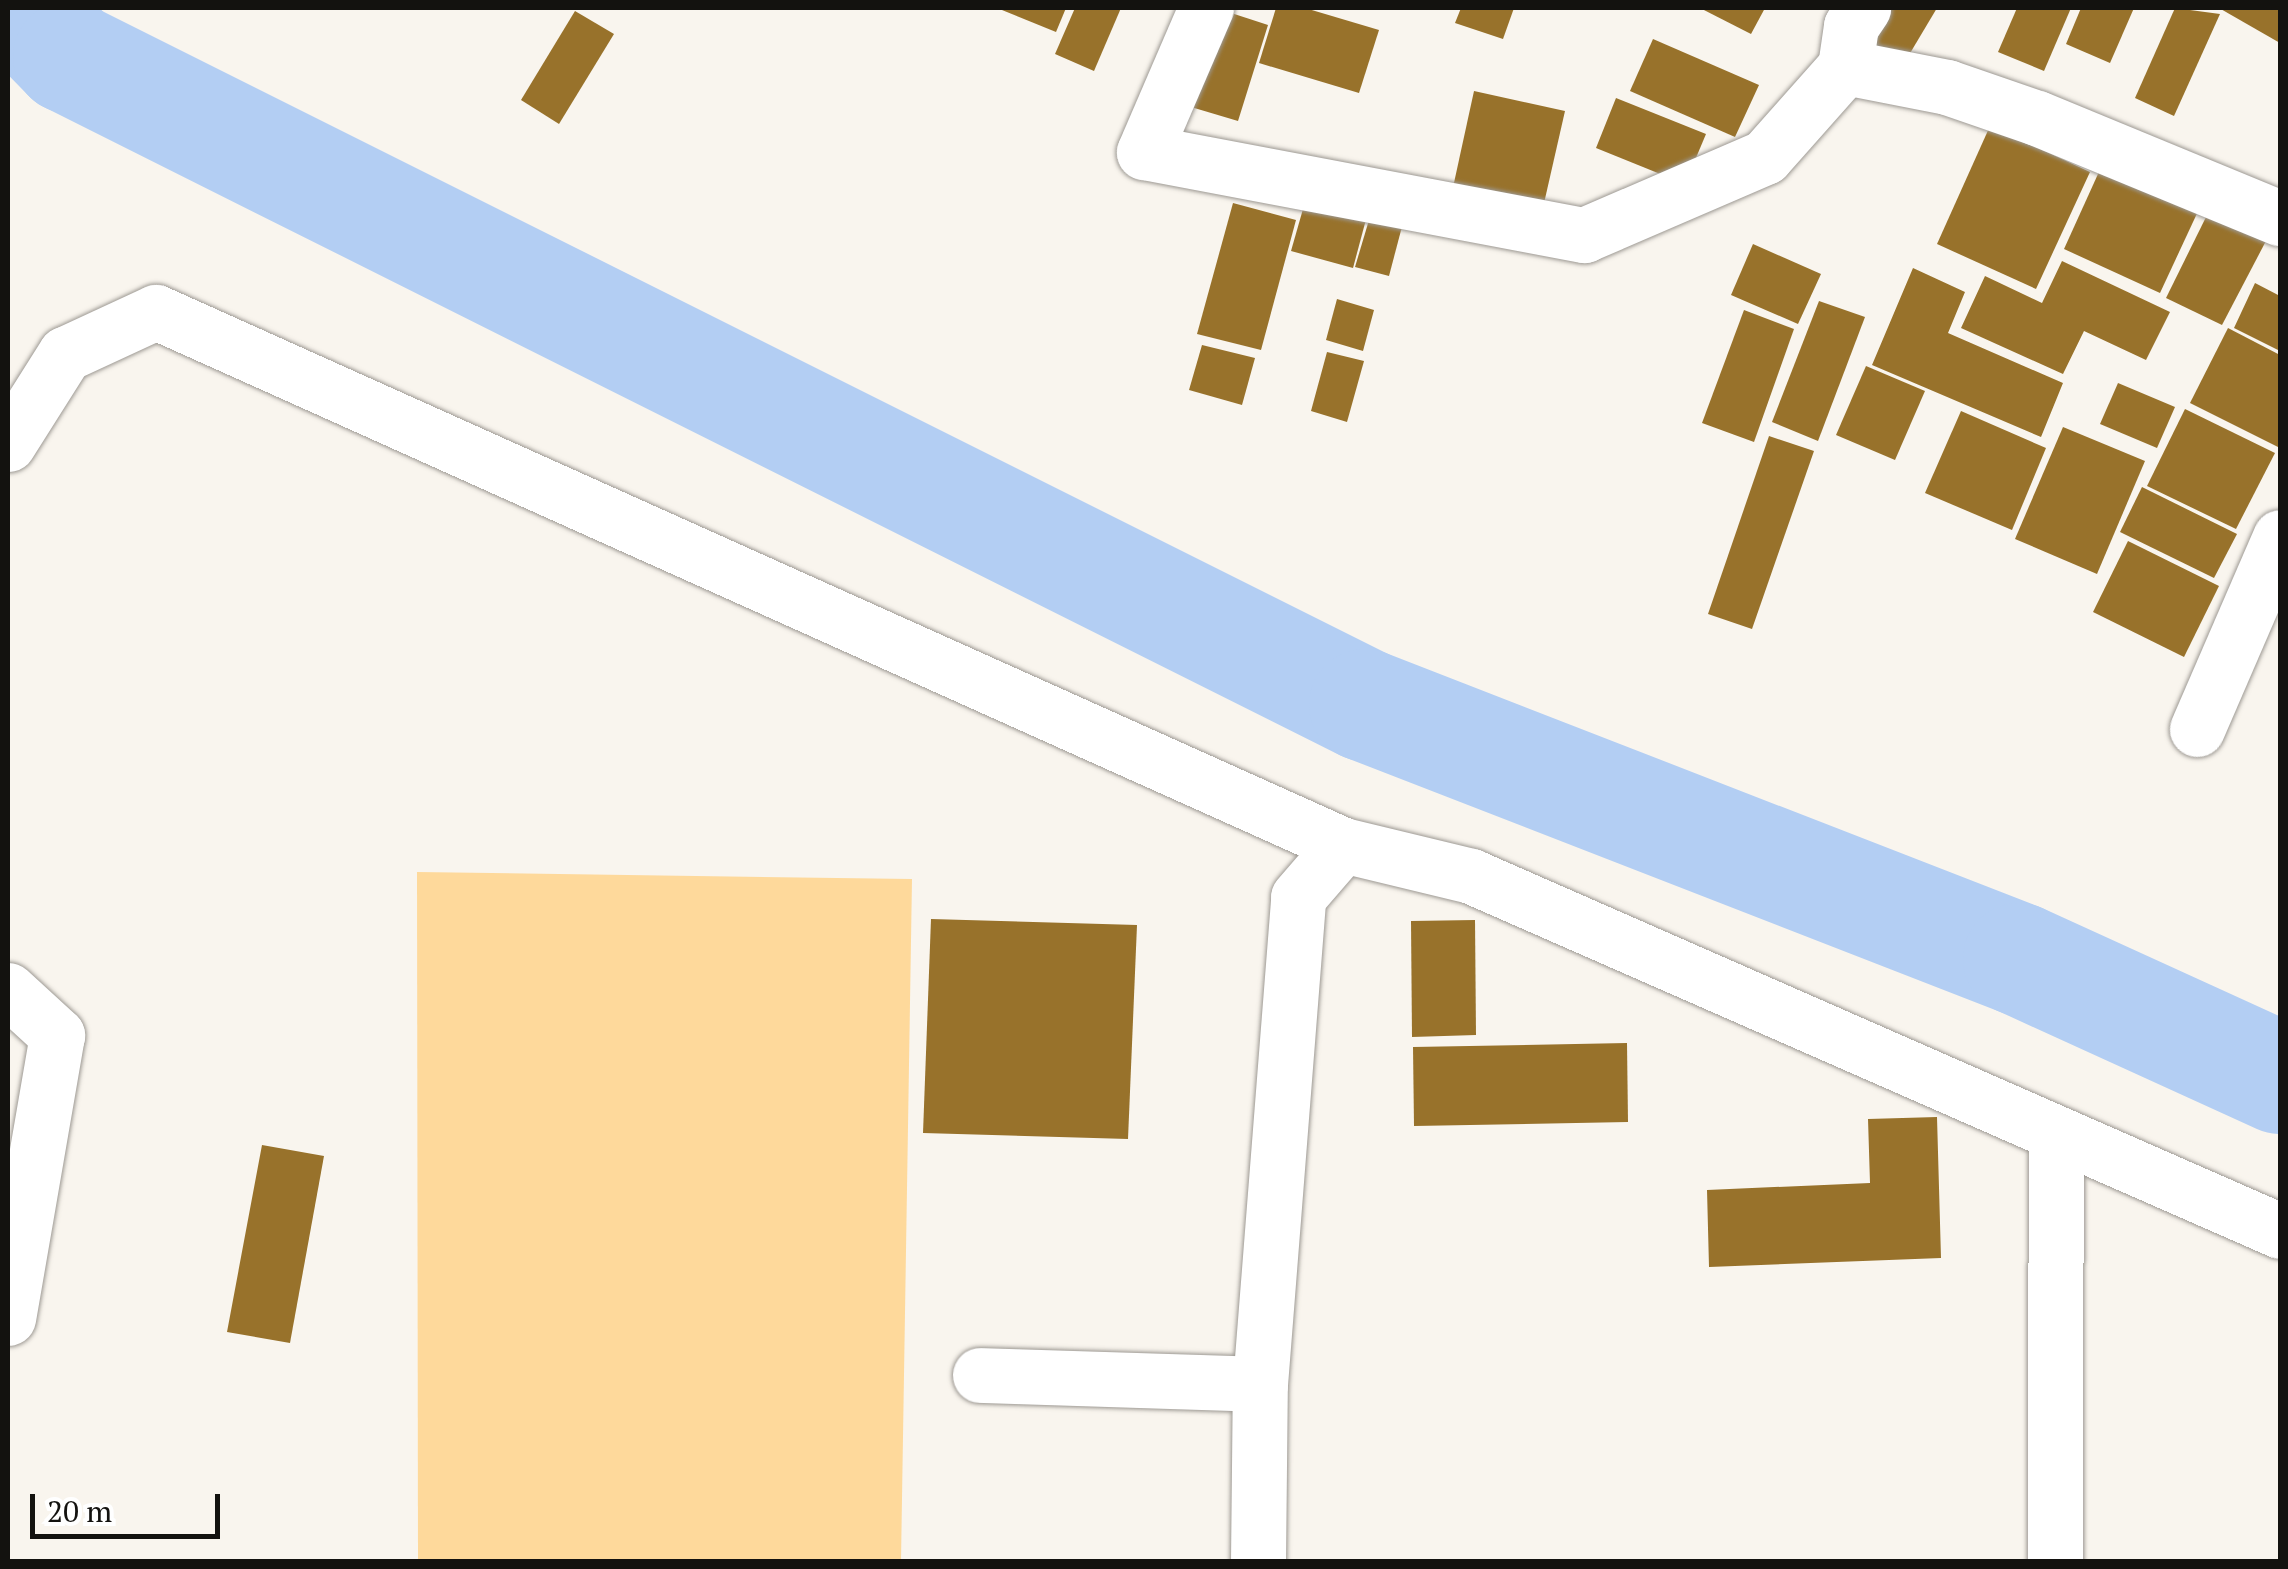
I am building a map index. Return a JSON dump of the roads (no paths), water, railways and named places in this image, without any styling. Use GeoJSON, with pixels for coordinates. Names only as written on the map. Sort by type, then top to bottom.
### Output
{"type":"FeatureCollection","features":[{"type":"Feature","properties":{"kind":"street"},"geometry":{"type":"LineString","coordinates":[[1206,8],[1144,152],[1584,235],[1765,157],[1845,67],[1851,26],[1863,8]]}},
{"type":"Feature","properties":{"kind":"street"},"geometry":{"type":"LineString","coordinates":[[1845,67],[1948,87],[2037,118],[2280,218]]}},
{"type":"Feature","properties":{"kind":"street"},"geometry":{"type":"LineString","coordinates":[[8,444],[65,354],[156,312],[1344,845],[1471,876],[2056,1136],[2280,1231]]}},
{"type":"Feature","properties":{"kind":"street"},"geometry":{"type":"LineString","coordinates":[[2196,728],[2280,536]]}},
{"type":"Feature","properties":{"kind":"street"},"geometry":{"type":"LineString","coordinates":[[1258,1562],[1260,1384],[1298,897],[1344,845]]}},
{"type":"Feature","properties":{"kind":"street"},"geometry":{"type":"LineString","coordinates":[[8,990],[58,1034],[8,1318]]}},
{"type":"Feature","properties":{"kind":"street"},"geometry":{"type":"LineString","coordinates":[[2056,1136],[2056,1562]]}},
{"type":"Feature","properties":{"kind":"street"},"geometry":{"type":"LineString","coordinates":[[980,1375],[1260,1384]]}},
{"type":"Feature","properties":{"kind":"waterway"},"geometry":{"type":"LineString","coordinates":[[21,8],[69,57],[1365,705],[2019,959],[2280,1078]]}}]}
